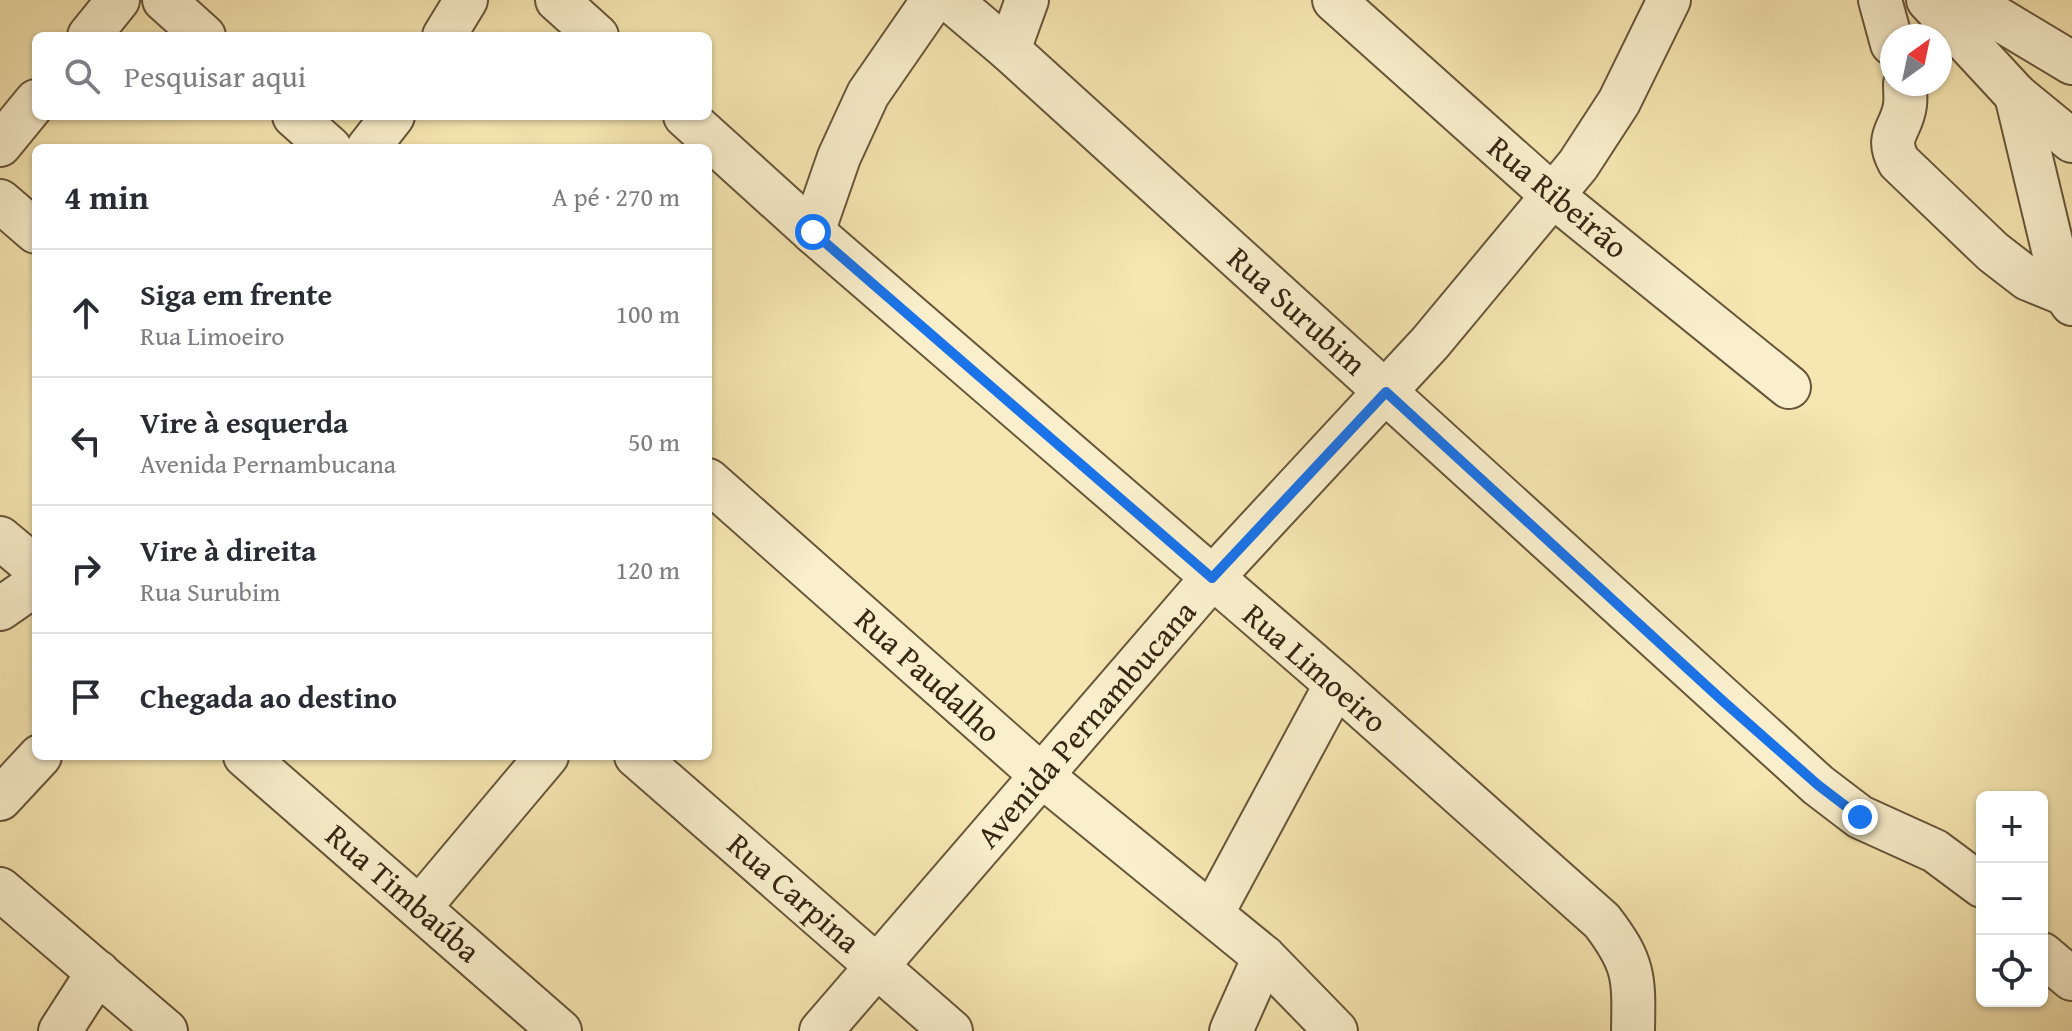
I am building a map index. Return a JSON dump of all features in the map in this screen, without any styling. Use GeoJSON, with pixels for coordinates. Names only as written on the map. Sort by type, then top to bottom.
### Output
{"type":"FeatureCollection","features":[{"type":"Feature","properties":{"kind":"street"},"geometry":{"type":"LineString","coordinates":[[92,32],[118,0]]}},
{"type":"Feature","properties":{"kind":"street"},"geometry":{"type":"LineString","coordinates":[[164,0],[200,32]]}},
{"type":"Feature","properties":{"kind":"street"},"geometry":{"type":"LineString","coordinates":[[446,32],[466,0]]}},
{"type":"Feature","properties":{"kind":"street"},"geometry":{"type":"LineString","coordinates":[[557,0],[593,32]]}},
{"type":"Feature","properties":{"kind":"street"},"geometry":{"type":"LineString","coordinates":[[813,232],[839,157],[868,94],[933,0]]}},
{"type":"Feature","properties":{"kind":"street","name":"Rua Surubim"},"geometry":{"type":"LineString","coordinates":[[950,0],[1009,50],[1818,785],[1860,817],[1935,851],[1976,882]]}},
{"type":"Feature","properties":{"kind":"street"},"geometry":{"type":"LineString","coordinates":[[1009,50],[1027,0]]}},
{"type":"Feature","properties":{"kind":"street","name":"Rua Ribeirão"},"geometry":{"type":"LineString","coordinates":[[1334,0],[1553,196],[1789,387]]}},
{"type":"Feature","properties":{"kind":"street","name":"Avenida Pernambucana"},"geometry":{"type":"LineString","coordinates":[[821,1031],[1212,578],[1430,343],[1553,196],[1578,165],[1619,102],[1669,0]]}},
{"type":"Feature","properties":{"kind":"street"},"geometry":{"type":"LineString","coordinates":[[1880,0],[1887,24]]}},
{"type":"Feature","properties":{"kind":"street"},"geometry":{"type":"LineString","coordinates":[[1928,0],[2016,95],[2072,141]]}},
{"type":"Feature","properties":{"kind":"street"},"geometry":{"type":"LineString","coordinates":[[1967,0],[2072,63]]}},
{"type":"Feature","properties":{"kind":"street"},"geometry":{"type":"LineString","coordinates":[[2016,95],[2069,299]]}},
{"type":"Feature","properties":{"kind":"street"},"geometry":{"type":"LineString","coordinates":[[1905,96],[1905,106],[1892,140],[1892,150],[1899,162],[1993,252],[2028,279],[2069,299]]}},
{"type":"Feature","properties":{"kind":"street"},"geometry":{"type":"LineString","coordinates":[[0,145],[32,106]]}},
{"type":"Feature","properties":{"kind":"street"},"geometry":{"type":"LineString","coordinates":[[298,120],[326,144]]}},
{"type":"Feature","properties":{"kind":"street"},"geometry":{"type":"LineString","coordinates":[[371,144],[390,120]]}},
{"type":"Feature","properties":{"kind":"street","name":"Rua Limoeiro"},"geometry":{"type":"LineString","coordinates":[[689,120],[813,232],[1336,684],[1602,921],[1624,949],[1634,984],[1633,1031]]}},
{"type":"Feature","properties":{"kind":"street"},"geometry":{"type":"LineString","coordinates":[[0,201],[32,229]]}},
{"type":"Feature","properties":{"kind":"street","name":"Rua Paudalho"},"geometry":{"type":"LineString","coordinates":[[712,484],[1041,775],[1264,957],[1336,1031]]}},
{"type":"Feature","properties":{"kind":"street"},"geometry":{"type":"LineString","coordinates":[[0,538],[32,565]]}},
{"type":"Feature","properties":{"kind":"street"},"geometry":{"type":"LineString","coordinates":[[0,609],[32,587]]}},
{"type":"Feature","properties":{"kind":"street"},"geometry":{"type":"LineString","coordinates":[[1212,914],[1336,684]]}},
{"type":"Feature","properties":{"kind":"street"},"geometry":{"type":"LineString","coordinates":[[0,799],[36,760]]}},
{"type":"Feature","properties":{"kind":"street","name":"Rua Timbaúba"},"geometry":{"type":"LineString","coordinates":[[250,760],[560,1031]]}},
{"type":"Feature","properties":{"kind":"street"},"geometry":{"type":"LineString","coordinates":[[420,907],[544,760]]}},
{"type":"Feature","properties":{"kind":"street","name":"Rua Carpina"},"geometry":{"type":"LineString","coordinates":[[641,760],[951,1031]]}},
{"type":"Feature","properties":{"kind":"street"},"geometry":{"type":"LineString","coordinates":[[0,889],[166,1031]]}},
{"type":"Feature","properties":{"kind":"street"},"geometry":{"type":"LineString","coordinates":[[1231,1031],[1264,957]]}},
{"type":"Feature","properties":{"kind":"street"},"geometry":{"type":"LineString","coordinates":[[2048,959],[2072,979]]}},
{"type":"Feature","properties":{"kind":"street"},"geometry":{"type":"LineString","coordinates":[[60,1031],[98,972]]}},
{"type":"Feature","properties":{"kind":"route"},"geometry":{"type":"LineString","coordinates":[[813,232],[1212,578],[1386,392],[1724,702],[1818,785],[1860,817]]}}]}
